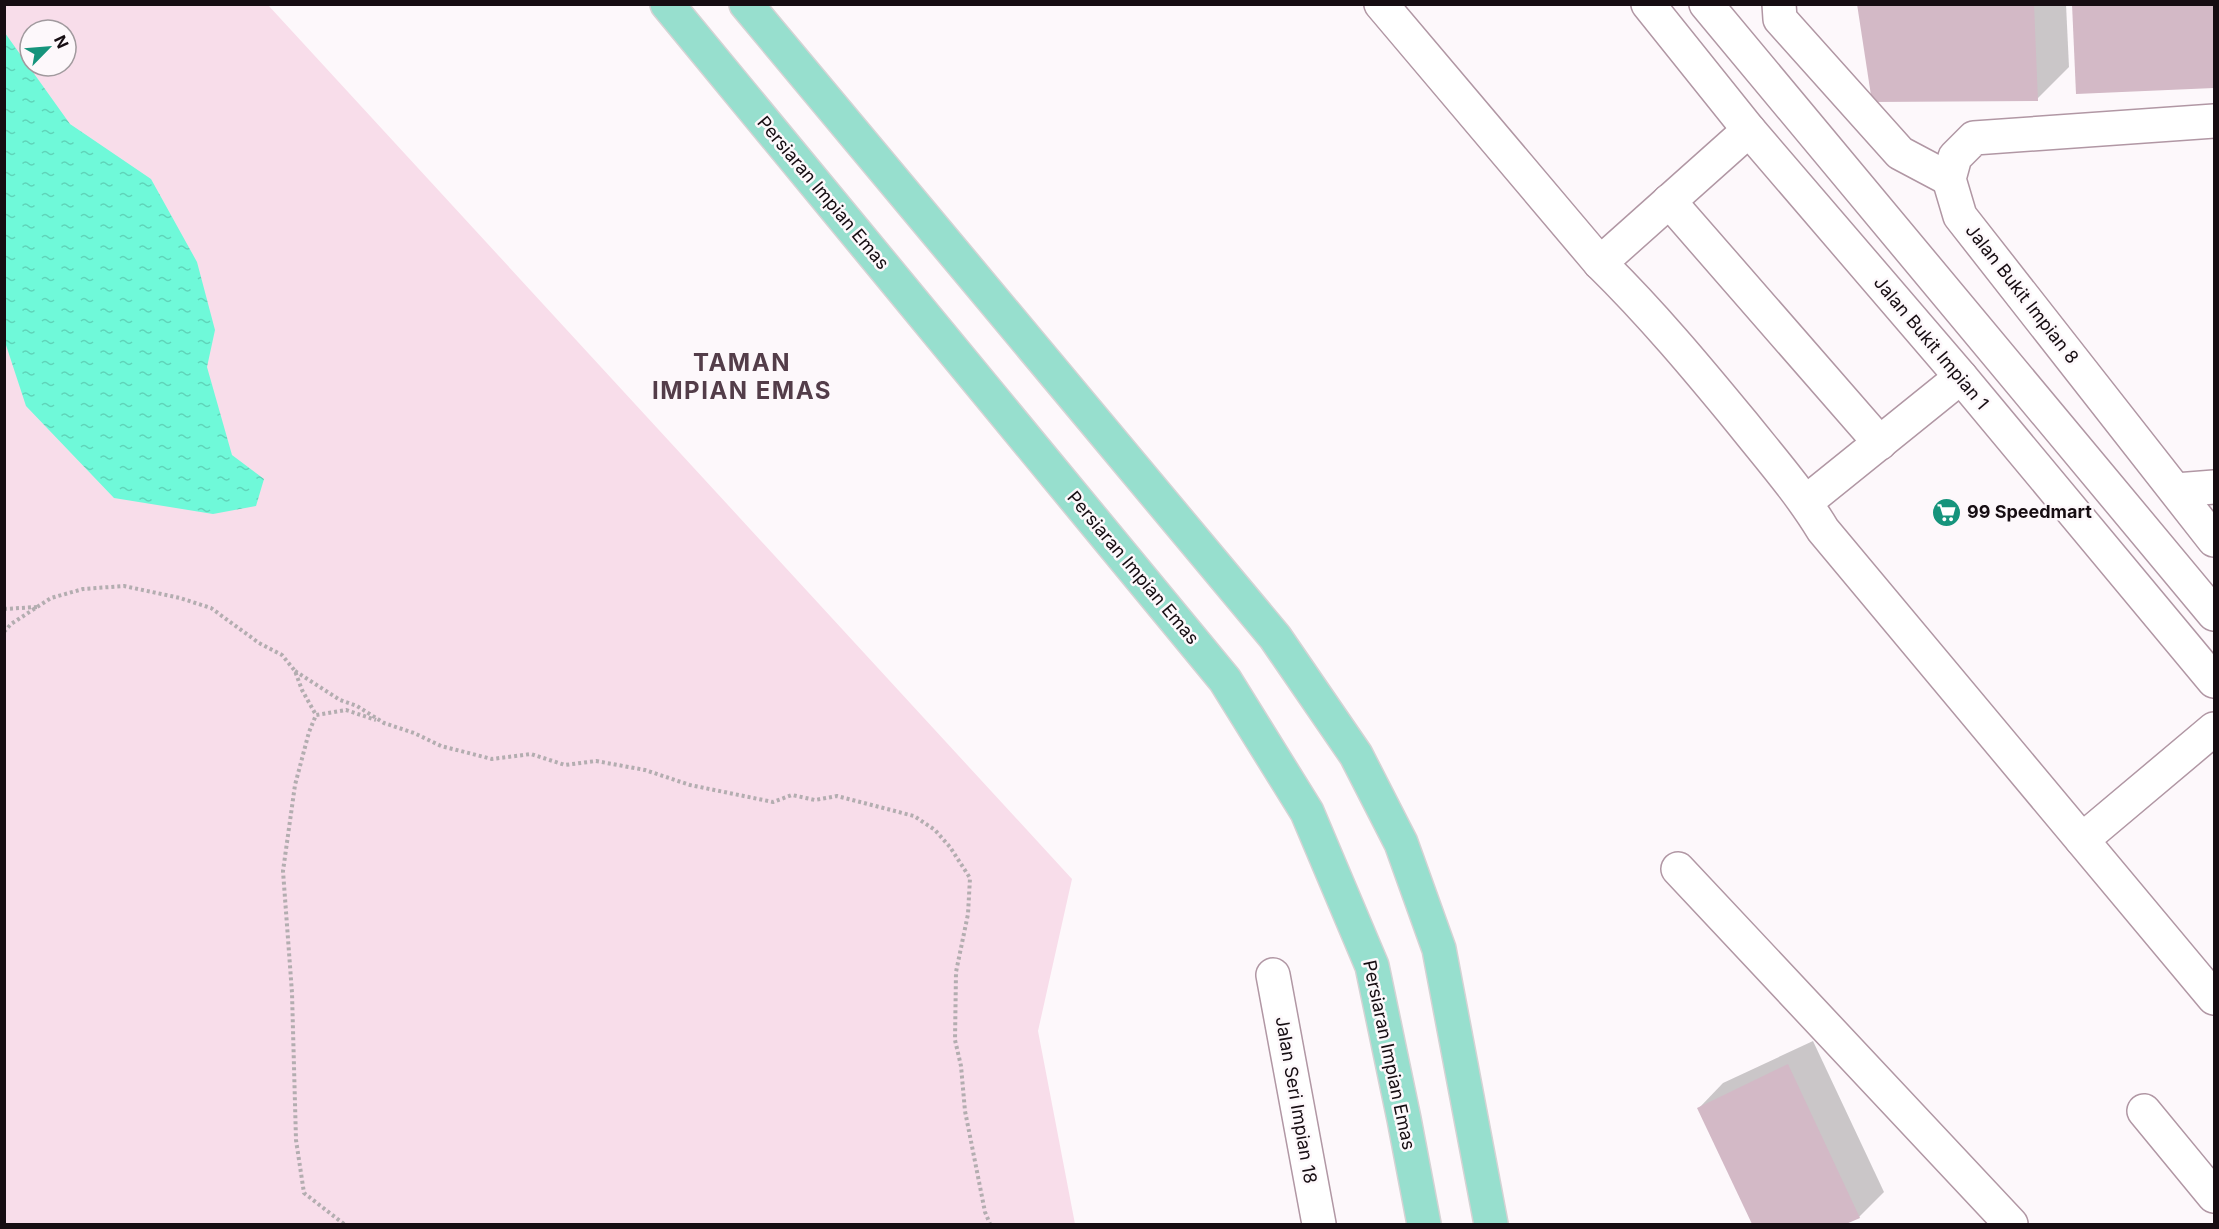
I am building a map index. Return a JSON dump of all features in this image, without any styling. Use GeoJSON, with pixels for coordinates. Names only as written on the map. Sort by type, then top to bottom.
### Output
{"type":"FeatureCollection","features":[{"type":"Feature","properties":{"kind":"main road","name":"Persiaran Impian Emas"},"geometry":{"type":"LineString","coordinates":[[667,4],[1225,680],[1262,738],[1307,812],[1372,966],[1424,1224]]}},
{"type":"Feature","properties":{"kind":"main road"},"geometry":{"type":"LineString","coordinates":[[746,4],[1275,637],[1356,755],[1401,843],[1439,949],[1491,1224]]}},
{"type":"Feature","properties":{"kind":"street"},"geometry":{"type":"LineString","coordinates":[[1381,4],[1600,263],[1630,292],[1689,358],[1806,502],[1823,530],[2214,998]]}},
{"type":"Feature","properties":{"kind":"street","name":"Jalan Bukit Impian 1"},"geometry":{"type":"LineString","coordinates":[[1648,4],[1749,130],[1961,377],[2214,681]]}},
{"type":"Feature","properties":{"kind":"street"},"geometry":{"type":"LineString","coordinates":[[1706,4],[2214,614]]}},
{"type":"Feature","properties":{"kind":"street"},"geometry":{"type":"LineString","coordinates":[[1779,4],[1780,19],[1900,153],[1949,179],[1955,157],[1974,138],[2214,121]]}},
{"type":"Feature","properties":{"kind":"street"},"geometry":{"type":"LineString","coordinates":[[1600,263],[1749,130]]}},
{"type":"Feature","properties":{"kind":"street","name":"Jalan Bukit Impian 8"},"geometry":{"type":"LineString","coordinates":[[1949,179],[1960,216],[2214,540]]}},
{"type":"Feature","properties":{"kind":"street"},"geometry":{"type":"LineString","coordinates":[[1670,201],[1880,443]]}},
{"type":"Feature","properties":{"kind":"street"},"geometry":{"type":"LineString","coordinates":[[1806,502],[1961,377]]}},
{"type":"Feature","properties":{"kind":"street"},"geometry":{"type":"LineString","coordinates":[[2176,490],[2214,487]]}},
{"type":"Feature","properties":{"kind":"street"},"geometry":{"type":"LineString","coordinates":[[2082,840],[2214,729]]}},
{"type":"Feature","properties":{"kind":"street"},"geometry":{"type":"LineString","coordinates":[[1678,869],[2011,1224]]}},
{"type":"Feature","properties":{"kind":"street","name":"Jalan Seri Impian 18"},"geometry":{"type":"LineString","coordinates":[[1273,975],[1319,1224]]}},
{"type":"Feature","properties":{"kind":"street"},"geometry":{"type":"LineString","coordinates":[[2144,1112],[2214,1196]]}},
{"type":"Feature","properties":{"kind":"path"},"geometry":{"type":"LineString","coordinates":[[4,632],[11,624],[51,598],[83,589],[124,586],[180,598],[211,608],[260,643],[282,655],[295,671],[340,700],[357,706],[384,723]]}},
{"type":"Feature","properties":{"kind":"path"},"geometry":{"type":"LineString","coordinates":[[4,609],[37,607]]}},
{"type":"Feature","properties":{"kind":"path"},"geometry":{"type":"LineString","coordinates":[[295,671],[302,690],[316,715]]}},
{"type":"Feature","properties":{"kind":"path"},"geometry":{"type":"LineString","coordinates":[[316,715],[346,710],[414,733],[441,746],[492,759],[531,754],[565,765],[596,761],[645,770],[690,785],[773,802],[792,795],[815,800],[837,796],[914,816],[935,830],[950,847],[969,878],[968,914],[956,972],[955,1040],[961,1066],[965,1111],[990,1224]]}},
{"type":"Feature","properties":{"kind":"path"},"geometry":{"type":"LineString","coordinates":[[316,715],[295,784],[283,871],[292,993],[296,1140],[304,1193],[344,1224]]}},
{"type":"Feature","properties":{"kind":"shaded area"},"geometry":{"type":"Polygon","coordinates":[[[5,5],[268,5],[1072,879],[1038,1031],[1075,1224],[5,1224],[5,5]]]}},
{"type":"Feature","properties":{"kind":"water"},"geometry":{"type":"Polygon","coordinates":[[[5,33],[18,51],[18,78],[37,78],[70,124],[151,179],[197,262],[215,330],[207,367],[232,455],[264,479],[256,506],[213,514],[114,498],[26,406],[5,342],[5,33]]]}},
{"type":"Feature","properties":{"kind":"building"},"geometry":{"type":"Polygon","coordinates":[[[1857,4],[2034,4],[2038,101],[1872,102],[1857,4]]]}},
{"type":"Feature","properties":{"kind":"building"},"geometry":{"type":"Polygon","coordinates":[[[2072,4],[2214,4],[2214,88],[2076,94],[2072,4]]]}},
{"type":"Feature","properties":{"kind":"building"},"geometry":{"type":"Polygon","coordinates":[[[1788,1064],[1860,1218],[1846,1224],[1752,1224],[1697,1108],[1788,1064]]]}},
{"type":"Feature","properties":{"kind":"place","name":"99 Speedmart"},"geometry":{"type":"Point","coordinates":[1946,512]}},
{"type":"Feature","properties":{"kind":"district","name":"TAMAN IMPIAN EMAS"},"geometry":{"type":"Point","coordinates":[742,377]}}]}
